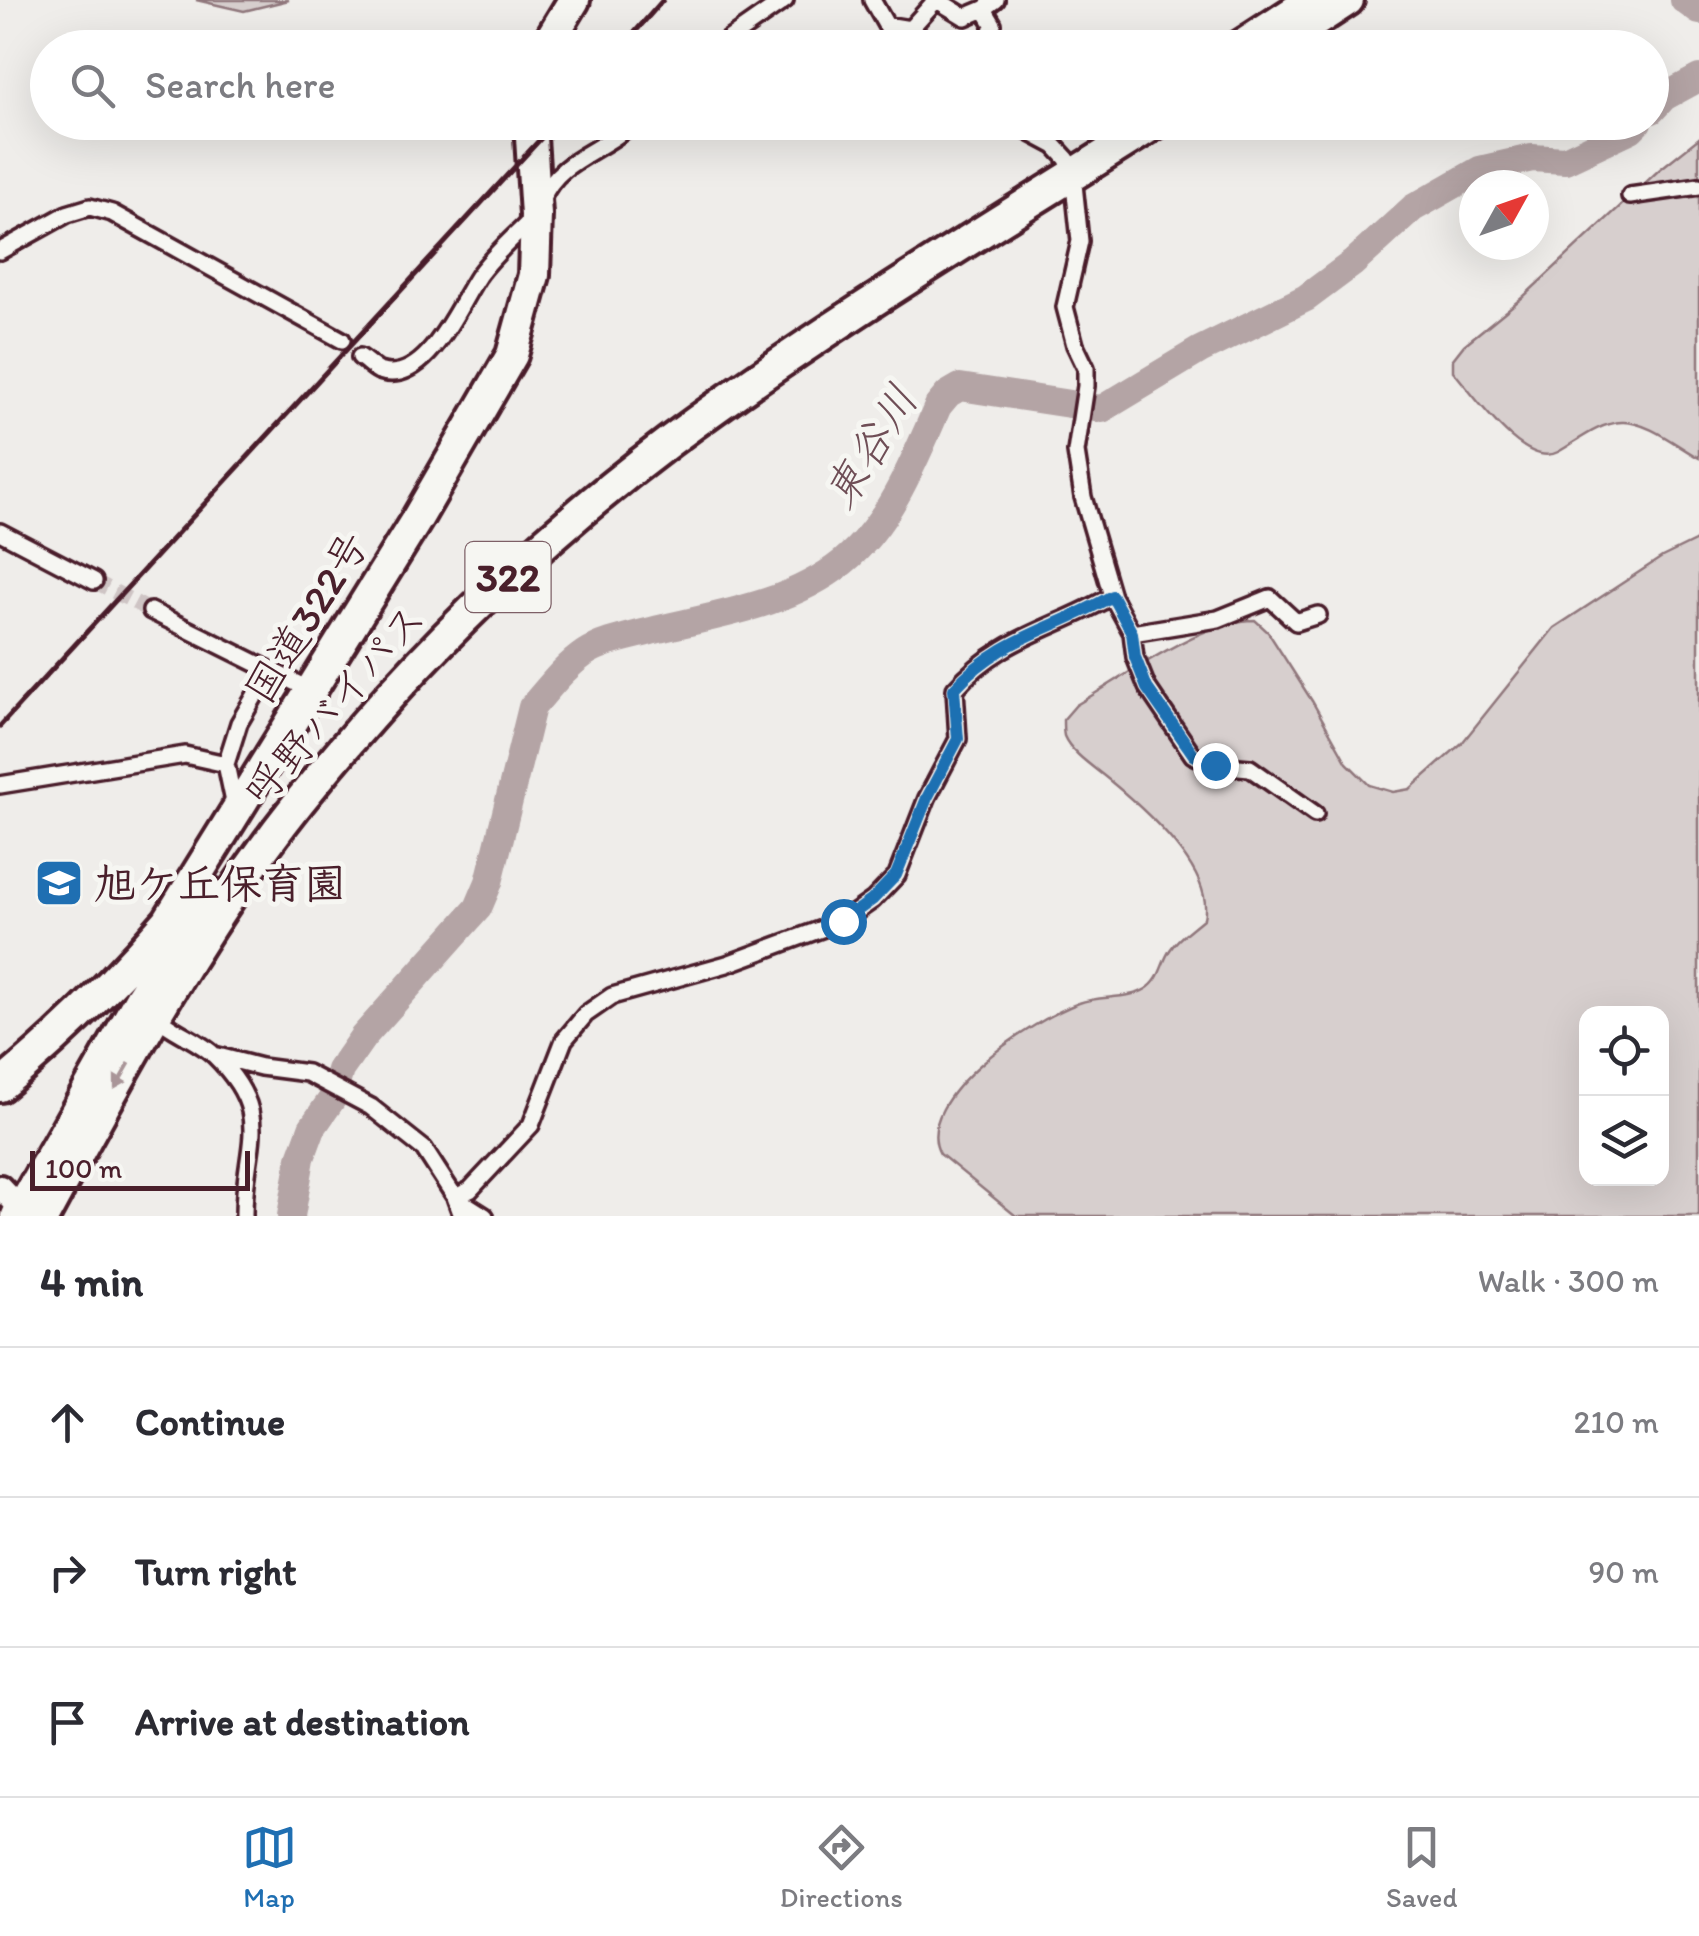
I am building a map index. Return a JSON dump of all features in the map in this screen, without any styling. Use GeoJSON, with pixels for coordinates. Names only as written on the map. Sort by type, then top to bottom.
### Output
{"type":"FeatureCollection","features":[{"type":"Feature","properties":{"kind":"highway"},"geometry":{"type":"LineString","coordinates":[[556,30],[574,0]]}},
{"type":"Feature","properties":{"kind":"highway"},"geometry":{"type":"LineString","coordinates":[[1266,30],[1312,0]]}},
{"type":"Feature","properties":{"kind":"highway"},"geometry":{"type":"LineString","coordinates":[[1302,30],[1348,0]]}},
{"type":"Feature","properties":{"kind":"highway","name":"国道322号"},"geometry":{"type":"LineString","coordinates":[[0,1086],[48,1046],[156,936],[236,816],[417,520],[512,354],[534,274],[536,215],[531,140]]}},
{"type":"Feature","properties":{"kind":"highway","name":"呼野バイパス"},"geometry":{"type":"LineString","coordinates":[[1070,167],[1101,140]]}},
{"type":"Feature","properties":{"kind":"highway","name":"呼野バイパス"},"geometry":{"type":"LineString","coordinates":[[21,1207],[149,1007],[217,884],[330,738],[403,656],[512,547],[700,396],[886,272],[1122,140]]}},
{"type":"Feature","properties":{"kind":"street"},"geometry":{"type":"LineString","coordinates":[[742,30],[785,0]]}},
{"type":"Feature","properties":{"kind":"street"},"geometry":{"type":"LineString","coordinates":[[872,0],[889,30]]}},
{"type":"Feature","properties":{"kind":"street"},"geometry":{"type":"LineString","coordinates":[[886,25],[910,30],[936,0],[965,17],[990,4],[991,30]]}},
{"type":"Feature","properties":{"kind":"street"},"geometry":{"type":"LineString","coordinates":[[360,357],[378,370],[400,373],[433,349],[480,272],[536,215],[549,184],[582,155],[609,140]]}},
{"type":"Feature","properties":{"kind":"street"},"geometry":{"type":"LineString","coordinates":[[1044,140],[1055,146],[1070,167],[1080,241],[1065,306],[1086,368],[1076,452],[1083,496],[1112,596],[1132,633],[1135,657],[1147,688],[1194,755],[1215,765],[1250,768],[1314,814]]}},
{"type":"Feature","properties":{"kind":"street"},"geometry":{"type":"LineString","coordinates":[[1630,196],[1699,186]]}},
{"type":"Feature","properties":{"kind":"street"},"geometry":{"type":"LineString","coordinates":[[0,251],[67,214],[90,207],[112,214],[342,340]]}},
{"type":"Feature","properties":{"kind":"street"},"geometry":{"type":"LineString","coordinates":[[0,532],[94,581]]}},
{"type":"Feature","properties":{"kind":"street"},"geometry":{"type":"LineString","coordinates":[[455,1197],[470,1190],[530,1125],[564,1040],[598,1004],[612,996],[727,964],[843,921],[872,900],[896,875],[927,798],[958,739],[954,689],[974,666],[1016,639],[1074,618],[1112,596]]}},
{"type":"Feature","properties":{"kind":"street"},"geometry":{"type":"LineString","coordinates":[[1132,633],[1218,619],[1270,598],[1296,622],[1318,615]]}},
{"type":"Feature","properties":{"kind":"street"},"geometry":{"type":"LineString","coordinates":[[151,611],[310,690]]}},
{"type":"Feature","properties":{"kind":"street"},"geometry":{"type":"LineString","coordinates":[[236,816],[226,764],[239,722],[270,670]]}},
{"type":"Feature","properties":{"kind":"street"},"geometry":{"type":"LineString","coordinates":[[0,786],[185,755],[226,764]]}},
{"type":"Feature","properties":{"kind":"street"},"geometry":{"type":"LineString","coordinates":[[149,1007],[214,1054],[250,1104],[255,1128],[244,1186],[244,1216]]}},
{"type":"Feature","properties":{"kind":"street"},"geometry":{"type":"LineString","coordinates":[[214,1054],[308,1074],[371,1107],[424,1148],[455,1197],[462,1216]]}},
{"type":"Feature","properties":{"kind":"street"},"geometry":{"type":"LineString","coordinates":[[455,1197],[485,1216]]}},
{"type":"Feature","properties":{"kind":"shaded area"},"geometry":{"type":"Polygon","coordinates":[[[196,0],[289,0],[244,11],[196,0]]]}},
{"type":"Feature","properties":{"kind":"shaded area"},"geometry":{"type":"Polygon","coordinates":[[[1699,138],[1699,458],[1652,430],[1622,422],[1596,429],[1558,452],[1545,455],[1530,450],[1486,411],[1453,371],[1453,359],[1464,345],[1699,138]]]}},
{"type":"Feature","properties":{"kind":"shaded area"},"geometry":{"type":"Polygon","coordinates":[[[1699,539],[1699,1216],[1016,1216],[940,1154],[936,1132],[943,1109],[982,1064],[1034,1025],[1059,1012],[1087,1001],[1146,989],[1155,981],[1173,945],[1204,918],[1199,881],[1188,861],[1140,807],[1067,742],[1063,720],[1076,705],[1187,640],[1211,629],[1255,620],[1268,632],[1347,763],[1369,785],[1393,792],[1410,789],[1462,743],[1554,628],[1662,557],[1699,539]]]}},
{"type":"Feature","properties":{"kind":"waterway","name":"東谷川"},"geometry":{"type":"LineString","coordinates":[[1684,0],[1699,11]]}},
{"type":"Feature","properties":{"kind":"waterway","name":"東谷川"},"geometry":{"type":"LineString","coordinates":[[1669,94],[1699,78]]}},
{"type":"Feature","properties":{"kind":"waterway","name":"東谷川"},"geometry":{"type":"LineString","coordinates":[[291,1216],[301,1158],[312,1128],[332,1099],[340,1070],[363,1037],[478,908],[489,882],[532,707],[577,659],[617,640],[776,599],[822,577],[843,562],[874,529],[910,468],[938,406],[960,387],[1102,409],[1200,350],[1306,298],[1353,263],[1413,208],[1480,170],[1532,158],[1565,160],[1608,140]]}},
{"type":"Feature","properties":{"kind":"tunnel"},"geometry":{"type":"LineString","coordinates":[[94,581],[151,611]]}},
{"type":"Feature","properties":{"kind":"railway"},"geometry":{"type":"LineString","coordinates":[[637,30],[663,0]]}},
{"type":"Feature","properties":{"kind":"railway"},"geometry":{"type":"LineString","coordinates":[[0,726],[539,140]]}},
{"type":"Feature","properties":{"kind":"place","name":"旭ケ丘保育園"},"geometry":{"type":"Point","coordinates":[59,883]}},
{"type":"Feature","properties":{"kind":"route"},"geometry":{"type":"LineString","coordinates":[[843,921],[872,900],[896,875],[927,798],[958,739],[954,689],[974,666],[1016,639],[1074,618],[1112,596],[1132,633],[1135,657],[1147,688],[1178,737],[1194,755],[1215,765]]}}]}
